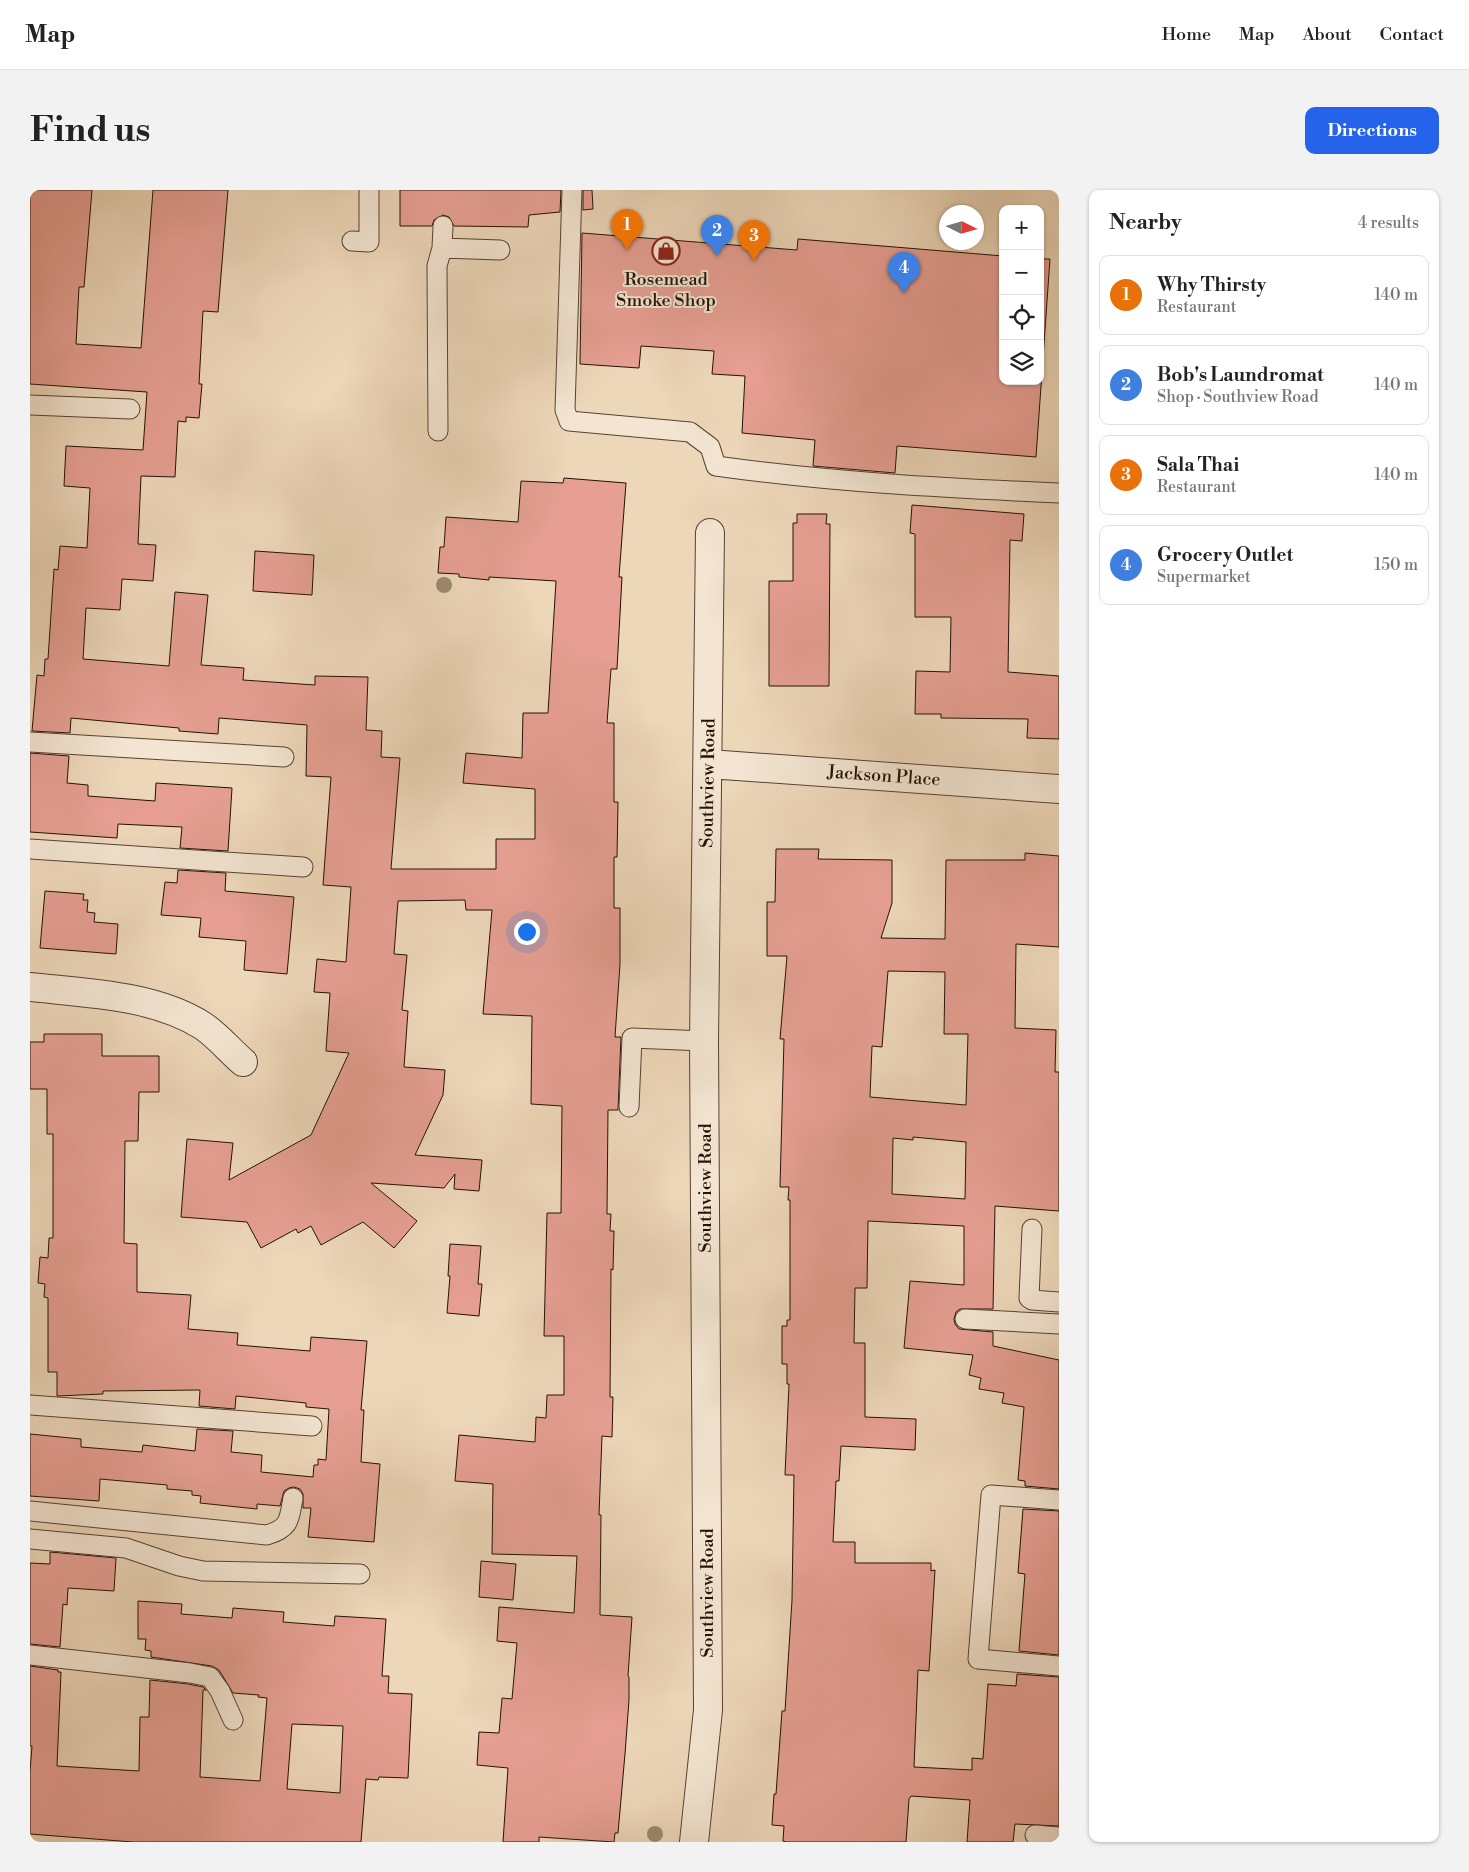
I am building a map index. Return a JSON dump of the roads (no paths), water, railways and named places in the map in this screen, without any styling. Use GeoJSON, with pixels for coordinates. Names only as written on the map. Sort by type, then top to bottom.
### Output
{"type":"FeatureCollection","features":[{"type":"Feature","properties":{"kind":"street","name":"Southview Road"},"geometry":{"type":"LineString","coordinates":[[694,1842],[708,1710],[704,1041],[709,764],[710,533]]}},
{"type":"Feature","properties":{"kind":"street","name":"Jackson Place"},"geometry":{"type":"LineString","coordinates":[[709,764],[1059,789]]}},
{"type":"Feature","properties":{"kind":"street"},"geometry":{"type":"LineString","coordinates":[[30,987],[96,994],[162,1006],[204,1027],[243,1062]]}},
{"type":"Feature","properties":{"kind":"lane"},"geometry":{"type":"LineString","coordinates":[[352,242],[369,242],[369,190]]}},
{"type":"Feature","properties":{"kind":"lane"},"geometry":{"type":"LineString","coordinates":[[572,190],[565,410],[570,421],[690,432],[710,446],[716,466],[829,480],[900,486],[1059,493]]}},
{"type":"Feature","properties":{"kind":"lane"},"geometry":{"type":"LineString","coordinates":[[438,431],[437,266],[442,248],[443,226]]}},
{"type":"Feature","properties":{"kind":"lane"},"geometry":{"type":"LineString","coordinates":[[442,248],[500,250]]}},
{"type":"Feature","properties":{"kind":"lane"},"geometry":{"type":"LineString","coordinates":[[30,405],[130,409]]}},
{"type":"Feature","properties":{"kind":"lane"},"geometry":{"type":"LineString","coordinates":[[30,742],[284,757]]}},
{"type":"Feature","properties":{"kind":"lane"},"geometry":{"type":"LineString","coordinates":[[30,848],[303,867]]}},
{"type":"Feature","properties":{"kind":"lane"},"geometry":{"type":"LineString","coordinates":[[629,1107],[632,1038],[704,1041]]}},
{"type":"Feature","properties":{"kind":"lane"},"geometry":{"type":"LineString","coordinates":[[1032,1229],[1029,1298],[1032,1300],[1059,1302]]}},
{"type":"Feature","properties":{"kind":"lane"},"geometry":{"type":"LineString","coordinates":[[965,1318],[1059,1324]]}},
{"type":"Feature","properties":{"kind":"lane"},"geometry":{"type":"LineString","coordinates":[[30,1405],[312,1426]]}},
{"type":"Feature","properties":{"kind":"lane"},"geometry":{"type":"LineString","coordinates":[[1059,1500],[991,1495],[978,1659],[1059,1666]]}},
{"type":"Feature","properties":{"kind":"lane"},"geometry":{"type":"LineString","coordinates":[[30,1511],[267,1535],[285,1527],[289,1520],[292,1498]]}},
{"type":"Feature","properties":{"kind":"lane"},"geometry":{"type":"LineString","coordinates":[[30,1539],[126,1548],[179,1566],[204,1571],[360,1574]]}},
{"type":"Feature","properties":{"kind":"lane"},"geometry":{"type":"LineString","coordinates":[[30,1655],[190,1672],[210,1677],[220,1691],[233,1720]]}},
{"type":"Feature","properties":{"kind":"lane"},"geometry":{"type":"LineString","coordinates":[[1034,1835],[1059,1837]]}},
{"type":"Feature","properties":{"kind":"place","name":"Why Thirsty"},"geometry":{"type":"Point","coordinates":[627,250]}},
{"type":"Feature","properties":{"kind":"place","name":"Rosemead Smoke Shop"},"geometry":{"type":"Point","coordinates":[666,251]}},
{"type":"Feature","properties":{"kind":"place","name":"Bob's Laundromat"},"geometry":{"type":"Point","coordinates":[717,256]}},
{"type":"Feature","properties":{"kind":"place","name":"Sala Thai"},"geometry":{"type":"Point","coordinates":[754,261]}},
{"type":"Feature","properties":{"kind":"place","name":"Grocery Outlet"},"geometry":{"type":"Point","coordinates":[904,293]}}]}
